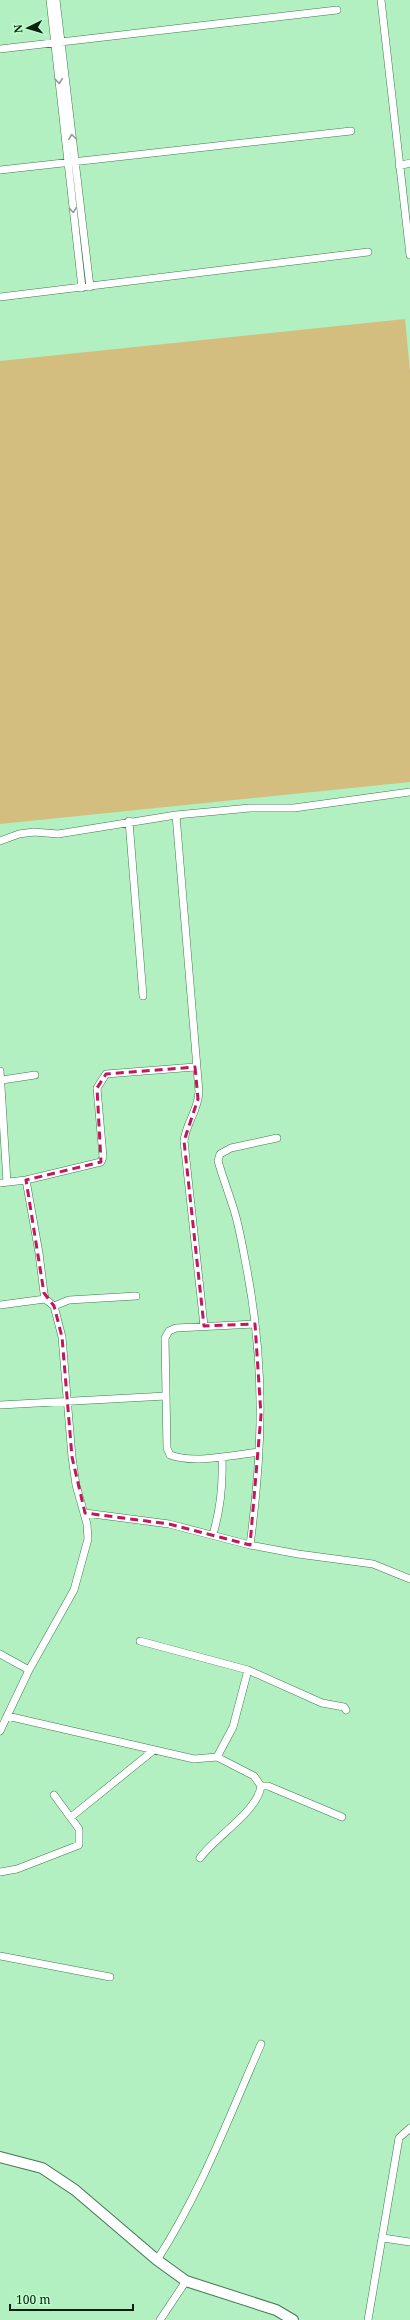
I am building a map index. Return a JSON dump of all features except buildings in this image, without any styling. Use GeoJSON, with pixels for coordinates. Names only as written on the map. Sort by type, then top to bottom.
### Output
{"type":"FeatureCollection","features":[{"type":"Feature","properties":{"kind":"street"},"geometry":{"type":"LineString","coordinates":[[50,0],[58,43]]}},
{"type":"Feature","properties":{"kind":"street"},"geometry":{"type":"LineString","coordinates":[[56,0],[58,43],[71,162],[82,288]]}},
{"type":"Feature","properties":{"kind":"street"},"geometry":{"type":"LineString","coordinates":[[381,0],[410,255]]}},
{"type":"Feature","properties":{"kind":"street"},"geometry":{"type":"LineString","coordinates":[[0,49],[337,10]]}},
{"type":"Feature","properties":{"kind":"street"},"geometry":{"type":"LineString","coordinates":[[0,170],[351,131]]}},
{"type":"Feature","properties":{"kind":"street"},"geometry":{"type":"LineString","coordinates":[[71,162],[90,287]]}},
{"type":"Feature","properties":{"kind":"street"},"geometry":{"type":"LineString","coordinates":[[399,166],[410,163]]}},
{"type":"Feature","properties":{"kind":"street"},"geometry":{"type":"LineString","coordinates":[[0,297],[368,252]]}},
{"type":"Feature","properties":{"kind":"street"},"geometry":{"type":"LineString","coordinates":[[0,841],[19,834],[34,832],[58,834],[128,821],[176,815],[250,808],[294,808],[410,792]]}},
{"type":"Feature","properties":{"kind":"street"},"geometry":{"type":"LineString","coordinates":[[176,815],[198,1099],[194,1116],[185,1131],[184,1141],[204,1326]]}},
{"type":"Feature","properties":{"kind":"street"},"geometry":{"type":"LineString","coordinates":[[128,821],[143,996]]}},
{"type":"Feature","properties":{"kind":"street"},"geometry":{"type":"LineString","coordinates":[[0,1071],[2,1080],[4,1183],[26,1180],[101,1162],[103,1157],[97,1088],[106,1074],[195,1066]]}},
{"type":"Feature","properties":{"kind":"street"},"geometry":{"type":"LineString","coordinates":[[2,1080],[35,1075]]}},
{"type":"Feature","properties":{"kind":"street"},"geometry":{"type":"LineString","coordinates":[[250,1545],[259,1452],[261,1382],[255,1324],[234,1210],[218,1161],[220,1154],[231,1148],[277,1138]]}},
{"type":"Feature","properties":{"kind":"street"},"geometry":{"type":"LineString","coordinates":[[0,1731],[29,1670],[74,1590],[88,1539],[85,1513],[76,1485],[72,1457],[66,1401],[62,1337],[54,1306],[45,1299],[26,1180]]}},
{"type":"Feature","properties":{"kind":"street"},"geometry":{"type":"LineString","coordinates":[[54,1306],[69,1300],[136,1296]]}},
{"type":"Feature","properties":{"kind":"street"},"geometry":{"type":"LineString","coordinates":[[0,1305],[45,1299]]}},
{"type":"Feature","properties":{"kind":"street"},"geometry":{"type":"LineString","coordinates":[[255,1324],[176,1328],[169,1331],[165,1338],[167,1448],[170,1455],[178,1458],[222,1457],[259,1452]]}},
{"type":"Feature","properties":{"kind":"street"},"geometry":{"type":"LineString","coordinates":[[0,1404],[166,1396]]}},
{"type":"Feature","properties":{"kind":"street"},"geometry":{"type":"LineString","coordinates":[[213,1534],[220,1513],[223,1480],[222,1457]]}},
{"type":"Feature","properties":{"kind":"street"},"geometry":{"type":"LineString","coordinates":[[85,1513],[104,1514],[169,1524],[213,1534],[250,1545],[335,1560],[354,1560],[373,1564],[410,1579]]}},
{"type":"Feature","properties":{"kind":"street"},"geometry":{"type":"LineString","coordinates":[[140,1641],[248,1670],[322,1703],[344,1706],[346,1710]]}},
{"type":"Feature","properties":{"kind":"street"},"geometry":{"type":"LineString","coordinates":[[0,1654],[29,1670]]}},
{"type":"Feature","properties":{"kind":"street"},"geometry":{"type":"LineString","coordinates":[[217,1757],[233,1727],[248,1670]]}},
{"type":"Feature","properties":{"kind":"street"},"geometry":{"type":"LineString","coordinates":[[7,1716],[194,1758],[217,1757],[254,1776],[261,1786]]}},
{"type":"Feature","properties":{"kind":"street"},"geometry":{"type":"LineString","coordinates":[[71,1817],[154,1750]]}},
{"type":"Feature","properties":{"kind":"street"},"geometry":{"type":"LineString","coordinates":[[261,1786],[268,1786],[342,1817]]}},
{"type":"Feature","properties":{"kind":"street"},"geometry":{"type":"LineString","coordinates":[[200,1858],[207,1848],[242,1815],[258,1796],[261,1786]]}},
{"type":"Feature","properties":{"kind":"street"},"geometry":{"type":"LineString","coordinates":[[0,1872],[17,1870],[79,1845],[79,1829],[54,1795]]}},
{"type":"Feature","properties":{"kind":"street"},"geometry":{"type":"LineString","coordinates":[[0,1956],[110,1977]]}},
{"type":"Feature","properties":{"kind":"street"},"geometry":{"type":"LineString","coordinates":[[157,2260],[170,2240],[214,2156],[261,2044]]}},
{"type":"Feature","properties":{"kind":"street"},"geometry":{"type":"LineString","coordinates":[[368,2320],[399,2138],[410,2128]]}},
{"type":"Feature","properties":{"kind":"street"},"geometry":{"type":"LineString","coordinates":[[0,2158],[42,2168],[75,2190],[157,2260],[186,2281],[276,2310],[293,2320]]}},
{"type":"Feature","properties":{"kind":"street"},"geometry":{"type":"LineString","coordinates":[[383,2238],[410,2242]]}},
{"type":"Feature","properties":{"kind":"street"},"geometry":{"type":"LineString","coordinates":[[160,2320],[186,2281]]}},
{"type":"Feature","properties":{"kind":"highlighted area"},"geometry":{"type":"Polygon","coordinates":[[[195,1067],[198,1099],[184,1141],[204,1326],[255,1324],[261,1415],[250,1545],[169,1524],[85,1513],[72,1457],[62,1337],[54,1306],[44,1293],[26,1180],[101,1162],[97,1088],[106,1074],[195,1067]]]}},
{"type":"Feature","properties":{"kind":"shaded area"},"geometry":{"type":"Polygon","coordinates":[[[405,319],[410,371],[410,782],[0,824],[0,361],[405,319]]]}}]}
